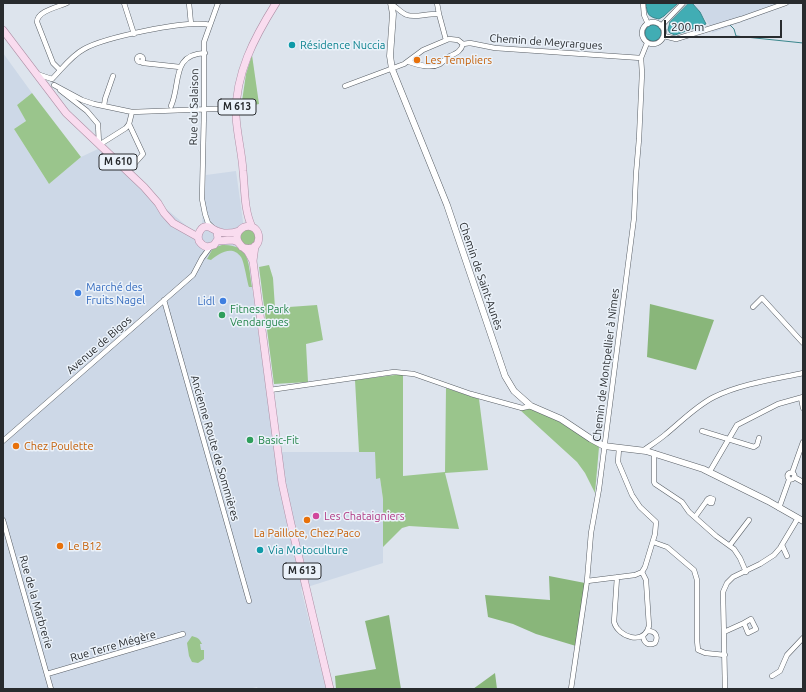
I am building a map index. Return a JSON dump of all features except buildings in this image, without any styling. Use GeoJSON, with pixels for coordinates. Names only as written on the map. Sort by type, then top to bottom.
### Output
{"type":"FeatureCollection","features":[{"type":"Feature","properties":{"kind":"main road","name":"M 613"},"geometry":{"type":"LineString","coordinates":[[252,228],[247,211],[238,129],[237,108],[239,80],[251,48],[276,3]]}},
{"type":"Feature","properties":{"kind":"main road","name":"M 610"},"geometry":{"type":"LineString","coordinates":[[3,30],[38,76]]}},
{"type":"Feature","properties":{"kind":"main road","name":"M 610"},"geometry":{"type":"LineString","coordinates":[[3,37],[35,75],[48,83],[66,113],[99,146],[128,171],[158,203],[173,223],[189,232],[200,232]]}},
{"type":"Feature","properties":{"kind":"main road","name":"M 613"},"geometry":{"type":"LineString","coordinates":[[241,230],[245,223],[247,211]]}},
{"type":"Feature","properties":{"kind":"main road"},"geometry":{"type":"LineString","coordinates":[[205,227],[234,233],[249,227],[252,228],[256,229],[259,236],[258,243],[249,249],[233,240],[203,245],[200,232],[205,227]]}},
{"type":"Feature","properties":{"kind":"main road"},"geometry":{"type":"LineString","coordinates":[[214,229],[218,236],[214,244]]}},
{"type":"Feature","properties":{"kind":"main road"},"geometry":{"type":"LineString","coordinates":[[240,244],[238,234],[241,230]]}},
{"type":"Feature","properties":{"kind":"main road","name":"M 613"},"geometry":{"type":"LineString","coordinates":[[240,244],[248,253],[252,261],[282,483],[290,524],[330,689]]}},
{"type":"Feature","properties":{"kind":"main road","name":"M 613"},"geometry":{"type":"LineString","coordinates":[[252,261],[255,246]]}},
{"type":"Feature","properties":{"kind":"street"},"geometry":{"type":"LineString","coordinates":[[60,70],[53,63],[37,22],[37,18],[39,15],[67,3]]}},
{"type":"Feature","properties":{"kind":"street"},"geometry":{"type":"LineString","coordinates":[[124,3],[134,34]]}},
{"type":"Feature","properties":{"kind":"street"},"geometry":{"type":"LineString","coordinates":[[189,3],[191,24]]}},
{"type":"Feature","properties":{"kind":"street","name":"Rue du Salaison"},"geometry":{"type":"LineString","coordinates":[[200,232],[204,214],[202,197],[204,42],[218,3]]}},
{"type":"Feature","properties":{"kind":"street"},"geometry":{"type":"LineString","coordinates":[[391,3],[410,16],[431,13],[439,14]]}},
{"type":"Feature","properties":{"kind":"street","name":"Chemin de Saint-Aunès"},"geometry":{"type":"LineString","coordinates":[[391,3],[393,14],[390,56],[392,69],[447,205],[505,376],[514,391],[531,406],[561,419],[604,446]]}},
{"type":"Feature","properties":{"kind":"street"},"geometry":{"type":"LineString","coordinates":[[345,86],[409,62],[411,58],[423,50],[446,40],[437,3]]}},
{"type":"Feature","properties":{"kind":"street"},"geometry":{"type":"LineString","coordinates":[[643,3],[644,15],[648,24]]}},
{"type":"Feature","properties":{"kind":"street"},"geometry":{"type":"LineString","coordinates":[[661,26],[683,3]]}},
{"type":"Feature","properties":{"kind":"street"},"geometry":{"type":"LineString","coordinates":[[664,36],[676,39],[741,19],[786,3]]}},
{"type":"Feature","properties":{"kind":"street"},"geometry":{"type":"LineString","coordinates":[[655,23],[661,26],[664,36],[658,43],[647,43],[643,38],[642,31],[648,24],[655,23]]}},
{"type":"Feature","properties":{"kind":"street"},"geometry":{"type":"LineString","coordinates":[[48,83],[60,70],[84,49],[156,28],[191,24],[210,24]]}},
{"type":"Feature","properties":{"kind":"street","name":"Chemin de Meyrargues"},"geometry":{"type":"LineString","coordinates":[[446,40],[455,39],[463,44],[470,43],[495,48],[641,58]]}},
{"type":"Feature","properties":{"kind":"street","name":"Chemin de Montpellier à Nîmes"},"geometry":{"type":"LineString","coordinates":[[571,689],[587,581],[591,533],[599,489],[634,218],[642,73],[641,58],[647,43]]}},
{"type":"Feature","properties":{"kind":"street"},"geometry":{"type":"LineString","coordinates":[[409,62],[422,66],[433,66],[458,52],[463,44]]}},
{"type":"Feature","properties":{"kind":"street"},"geometry":{"type":"LineString","coordinates":[[171,106],[176,92],[180,67],[186,59],[194,54],[205,53]]}},
{"type":"Feature","properties":{"kind":"street"},"geometry":{"type":"LineString","coordinates":[[141,62],[143,64],[180,67]]}},
{"type":"Feature","properties":{"kind":"street"},"geometry":{"type":"LineString","coordinates":[[104,106],[113,76]]}},
{"type":"Feature","properties":{"kind":"street"},"geometry":{"type":"LineString","coordinates":[[48,83],[54,82],[54,85],[87,111],[98,124],[99,146]]}},
{"type":"Feature","properties":{"kind":"street"},"geometry":{"type":"LineString","coordinates":[[48,83],[82,100],[132,112],[237,108]]}},
{"type":"Feature","properties":{"kind":"street"},"geometry":{"type":"LineString","coordinates":[[128,171],[143,154],[129,124],[132,112]]}},
{"type":"Feature","properties":{"kind":"street"},"geometry":{"type":"LineString","coordinates":[[99,146],[129,124]]}},
{"type":"Feature","properties":{"kind":"street","name":"Rue du Salaison"},"geometry":{"type":"LineString","coordinates":[[204,214],[214,229]]}},
{"type":"Feature","properties":{"kind":"street","name":"Avenue de Bigos"},"geometry":{"type":"LineString","coordinates":[[3,441],[193,274],[202,258],[214,244]]}},
{"type":"Feature","properties":{"kind":"street","name":"Avenue de Bigos"},"geometry":{"type":"LineString","coordinates":[[202,258],[203,245]]}},
{"type":"Feature","properties":{"kind":"street"},"geometry":{"type":"LineString","coordinates":[[753,307],[762,298],[803,343]]}},
{"type":"Feature","properties":{"kind":"street","name":"Ancienne Route de Sommières"},"geometry":{"type":"LineString","coordinates":[[164,300],[249,601]]}},
{"type":"Feature","properties":{"kind":"street"},"geometry":{"type":"LineString","coordinates":[[270,390],[394,372],[414,374],[463,392],[522,408],[531,406]]}},
{"type":"Feature","properties":{"kind":"street"},"geometry":{"type":"LineString","coordinates":[[644,450],[666,434],[696,408],[714,397],[740,388],[803,373]]}},
{"type":"Feature","properties":{"kind":"street"},"geometry":{"type":"LineString","coordinates":[[710,471],[737,425],[778,404],[802,398],[803,408]]}},
{"type":"Feature","properties":{"kind":"street"},"geometry":{"type":"LineString","coordinates":[[702,431],[754,447],[757,445],[759,438]]}},
{"type":"Feature","properties":{"kind":"street"},"geometry":{"type":"LineString","coordinates":[[779,508],[792,477],[803,442]]}},
{"type":"Feature","properties":{"kind":"street"},"geometry":{"type":"LineString","coordinates":[[604,446],[644,450],[710,471],[800,520],[774,555],[746,572],[733,577],[727,583],[723,592],[725,689]]}},
{"type":"Feature","properties":{"kind":"street"},"geometry":{"type":"LineString","coordinates":[[587,581],[635,575],[642,572],[645,567],[655,534],[656,522],[640,507],[632,495],[618,462],[619,448]]}},
{"type":"Feature","properties":{"kind":"street"},"geometry":{"type":"LineString","coordinates":[[654,453],[654,482],[656,485],[682,502],[687,510],[716,536],[730,545],[740,558],[746,572]]}},
{"type":"Feature","properties":{"kind":"street"},"geometry":{"type":"LineString","coordinates":[[792,477],[803,482]]}},
{"type":"Feature","properties":{"kind":"street"},"geometry":{"type":"LineString","coordinates":[[695,517],[707,500]]}},
{"type":"Feature","properties":{"kind":"street","name":"Rue de la Marbrerie"},"geometry":{"type":"LineString","coordinates":[[3,520],[5,534],[51,689]]}},
{"type":"Feature","properties":{"kind":"street"},"geometry":{"type":"LineString","coordinates":[[730,545],[749,520]]}},
{"type":"Feature","properties":{"kind":"street"},"geometry":{"type":"LineString","coordinates":[[653,542],[667,547],[694,570],[696,574],[698,650],[705,653],[725,655]]}},
{"type":"Feature","properties":{"kind":"street"},"geometry":{"type":"LineString","coordinates":[[782,545],[787,556]]}},
{"type":"Feature","properties":{"kind":"street"},"geometry":{"type":"LineString","coordinates":[[617,577],[615,626],[620,632],[634,637],[643,636],[648,631],[649,626],[646,580],[642,572]]}},
{"type":"Feature","properties":{"kind":"street"},"geometry":{"type":"LineString","coordinates":[[724,632],[744,623]]}},
{"type":"Feature","properties":{"kind":"street"},"geometry":{"type":"LineString","coordinates":[[643,636],[644,642],[647,644],[651,645],[655,643],[657,640],[657,635],[652,631],[648,631]]}},
{"type":"Feature","properties":{"kind":"street","name":"Rue Terre Mégère"},"geometry":{"type":"LineString","coordinates":[[47,674],[183,634]]}},
{"type":"Feature","properties":{"kind":"street"},"geometry":{"type":"LineString","coordinates":[[772,676],[780,670],[788,655],[803,638]]}},
{"type":"Feature","properties":{"kind":"shaded area"},"geometry":{"type":"Polygon","coordinates":[[[693,3],[793,3],[712,33],[710,26],[693,3]]]}},
{"type":"Feature","properties":{"kind":"shaded area"},"geometry":{"type":"Polygon","coordinates":[[[3,53],[32,93],[17,105],[26,121],[14,129],[49,184],[81,157],[98,149],[127,176],[201,238],[206,175],[236,171],[275,452],[375,452],[376,478],[380,478],[383,499],[383,563],[301,589],[326,689],[258,689],[257,687],[248,689],[3,689],[3,53]]]}},
{"type":"Feature","properties":{"kind":"green space"},"geometry":{"type":"Polygon","coordinates":[[[252,55],[259,104],[241,108],[246,74],[252,55]]]}},
{"type":"Feature","properties":{"kind":"green space"},"geometry":{"type":"Polygon","coordinates":[[[32,93],[81,157],[49,184],[14,129],[26,121],[17,105],[32,93]]]}},
{"type":"Feature","properties":{"kind":"green space"},"geometry":{"type":"Polygon","coordinates":[[[248,229],[255,234],[256,237],[251,244],[248,245],[241,240],[240,237],[245,230],[248,229]]]}},
{"type":"Feature","properties":{"kind":"green space"},"geometry":{"type":"Polygon","coordinates":[[[222,245],[238,248],[243,252],[248,263],[252,287],[249,287],[241,257],[234,251],[225,251],[211,260],[207,259],[213,248],[222,245]]]}},
{"type":"Feature","properties":{"kind":"green space"},"geometry":{"type":"Polygon","coordinates":[[[269,265],[273,278],[275,308],[317,305],[323,340],[306,344],[308,382],[274,384],[259,267],[269,265]]]}},
{"type":"Feature","properties":{"kind":"green space"},"geometry":{"type":"Polygon","coordinates":[[[650,304],[714,320],[696,370],[647,357],[650,304]]]}},
{"type":"Feature","properties":{"kind":"green space"},"geometry":{"type":"Polygon","coordinates":[[[403,374],[403,476],[445,472],[446,388],[479,399],[488,470],[445,473],[459,529],[409,526],[402,528],[383,547],[383,499],[380,478],[376,479],[375,452],[359,452],[355,380],[403,374]]]}},
{"type":"Feature","properties":{"kind":"green space"},"geometry":{"type":"Polygon","coordinates":[[[530,409],[558,421],[599,447],[595,493],[585,473],[577,462],[520,410],[530,409]]]}},
{"type":"Feature","properties":{"kind":"green space"},"geometry":{"type":"Polygon","coordinates":[[[549,576],[585,583],[576,646],[488,617],[485,595],[550,600],[549,576]]]}},
{"type":"Feature","properties":{"kind":"green space"},"geometry":{"type":"Polygon","coordinates":[[[389,615],[401,689],[336,689],[335,676],[376,669],[365,621],[389,615]]]}},
{"type":"Feature","properties":{"kind":"green space"},"geometry":{"type":"Polygon","coordinates":[[[192,636],[199,639],[202,644],[200,644],[201,650],[204,650],[204,659],[198,663],[192,662],[189,656],[187,643],[192,636]]]}},
{"type":"Feature","properties":{"kind":"green space"},"geometry":{"type":"Polygon","coordinates":[[[495,673],[497,689],[473,689],[495,673]]]}},
{"type":"Feature","properties":{"kind":"water"},"geometry":{"type":"Polygon","coordinates":[[[646,3],[678,3],[659,19],[650,16],[646,3]]]}},
{"type":"Feature","properties":{"kind":"water"},"geometry":{"type":"Polygon","coordinates":[[[689,3],[692,3],[700,12],[706,24],[675,35],[670,33],[668,30],[670,22],[689,3]]]}},
{"type":"Feature","properties":{"kind":"water"},"geometry":{"type":"Polygon","coordinates":[[[653,25],[659,27],[661,33],[659,39],[653,41],[647,39],[645,33],[647,27],[653,25]]]}},
{"type":"Feature","properties":{"kind":"waterway"},"geometry":{"type":"LineString","coordinates":[[730,25],[734,29],[736,36],[803,43]]}},
{"type":"Feature","properties":{"kind":"place","name":"Résidence Nuccia"},"geometry":{"type":"Point","coordinates":[292,45]}},
{"type":"Feature","properties":{"kind":"place","name":"Les Templiers"},"geometry":{"type":"Point","coordinates":[417,60]}},
{"type":"Feature","properties":{"kind":"place","name":"Marché des Fruits Nagel"},"geometry":{"type":"Point","coordinates":[78,293]}},
{"type":"Feature","properties":{"kind":"place","name":"Lidl"},"geometry":{"type":"Point","coordinates":[223,301]}},
{"type":"Feature","properties":{"kind":"place","name":"Fitness Park Vendargues"},"geometry":{"type":"Point","coordinates":[222,315]}},
{"type":"Feature","properties":{"kind":"place","name":"Basic-Fit"},"geometry":{"type":"Point","coordinates":[250,440]}},
{"type":"Feature","properties":{"kind":"place","name":"Chez Poulette"},"geometry":{"type":"Point","coordinates":[16,446]}},
{"type":"Feature","properties":{"kind":"place","name":"Les Chataigniers"},"geometry":{"type":"Point","coordinates":[316,516]}},
{"type":"Feature","properties":{"kind":"place","name":"La Paillote, Chez Paco"},"geometry":{"type":"Point","coordinates":[307,520]}},
{"type":"Feature","properties":{"kind":"place","name":"Le B12"},"geometry":{"type":"Point","coordinates":[60,546]}},
{"type":"Feature","properties":{"kind":"place","name":"Via Motoculture"},"geometry":{"type":"Point","coordinates":[260,550]}}]}
